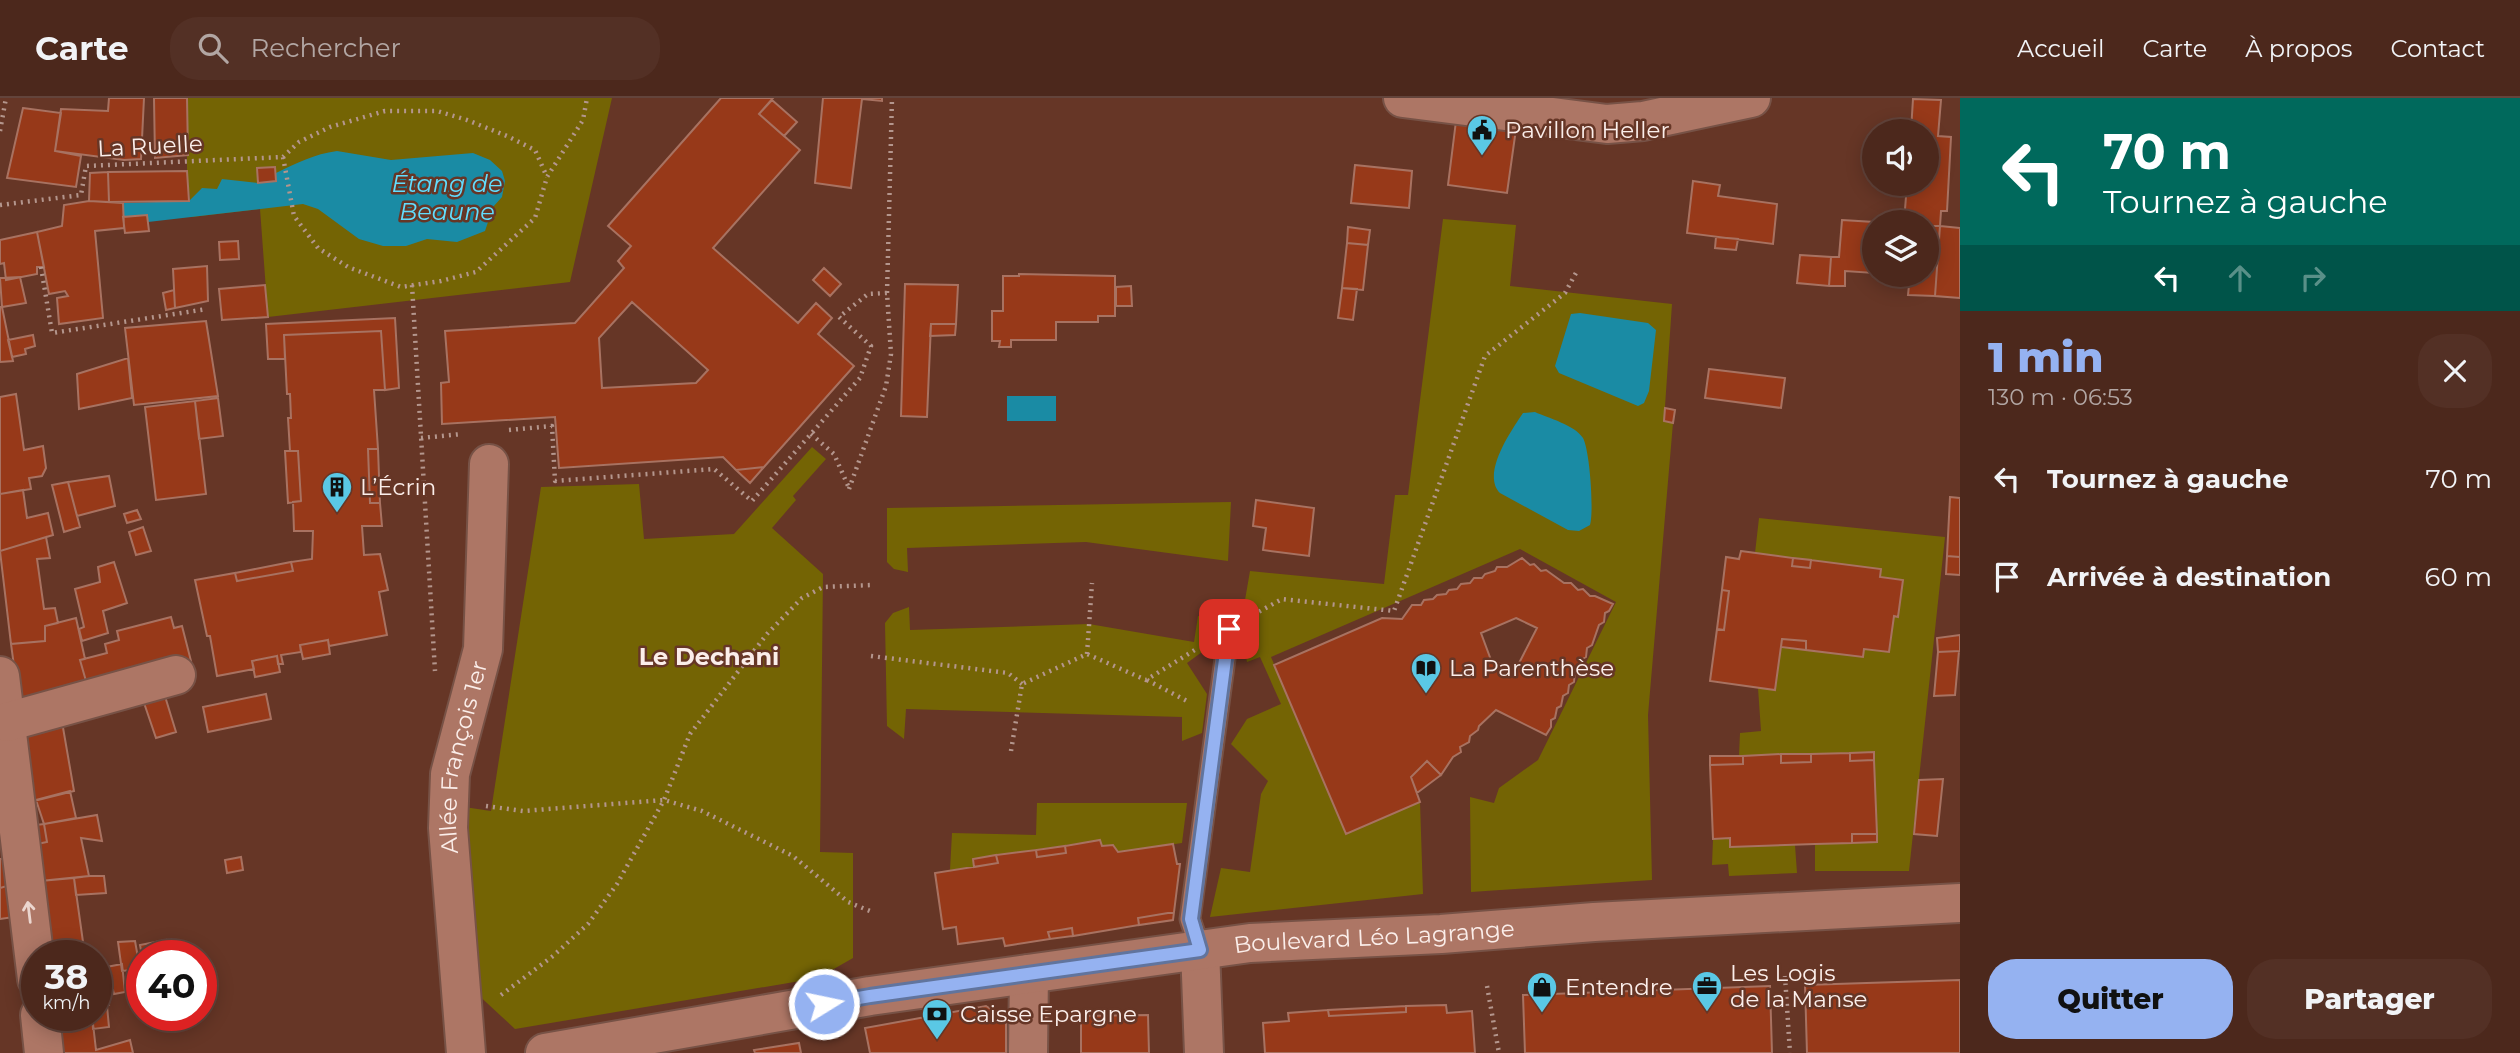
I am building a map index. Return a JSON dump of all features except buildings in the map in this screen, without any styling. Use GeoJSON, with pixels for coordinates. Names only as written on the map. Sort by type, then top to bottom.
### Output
{"type":"FeatureCollection","features":[{"type":"Feature","properties":{"kind":"street"},"geometry":{"type":"LineString","coordinates":[[1403,98],[1607,124],[1643,121],[1751,98]]}},
{"type":"Feature","properties":{"kind":"street","name":"Allée François 1er"},"geometry":{"type":"LineString","coordinates":[[466,1053],[448,828],[450,774],[483,649],[488,443]]}},
{"type":"Feature","properties":{"kind":"street"},"geometry":{"type":"LineString","coordinates":[[5,734],[176,675]]}},
{"type":"Feature","properties":{"kind":"street"},"geometry":{"type":"LineString","coordinates":[[0,677],[32,940]]}},
{"type":"Feature","properties":{"kind":"street","name":"Boulevard Léo Lagrange"},"geometry":{"type":"LineString","coordinates":[[545,1053],[870,996],[1200,950],[1336,937],[1441,934],[1594,922],[1960,903]]}},
{"type":"Feature","properties":{"kind":"street"},"geometry":{"type":"LineString","coordinates":[[1200,950],[1204,1053]]}},
{"type":"Feature","properties":{"kind":"street"},"geometry":{"type":"LineString","coordinates":[[1028,1053],[1029,974]]}},
{"type":"Feature","properties":{"kind":"street"},"geometry":{"type":"LineString","coordinates":[[42,1031],[44,1053]]}},
{"type":"Feature","properties":{"kind":"lane"},"geometry":{"type":"LineString","coordinates":[[1200,950],[1191,919],[1229,629]]}},
{"type":"Feature","properties":{"kind":"path"},"geometry":{"type":"LineString","coordinates":[[0,131],[6,98]]}},
{"type":"Feature","properties":{"kind":"path"},"geometry":{"type":"LineString","coordinates":[[547,177],[535,150],[467,120],[437,111],[385,111],[330,127],[299,142],[283,158],[294,216],[318,247],[348,267],[401,286],[412,285],[476,272],[536,218],[547,177],[583,121],[587,98]]}},
{"type":"Feature","properties":{"kind":"path"},"geometry":{"type":"LineString","coordinates":[[811,434],[834,454],[849,489],[886,386],[891,355],[887,293],[892,98]]}},
{"type":"Feature","properties":{"kind":"path","name":"La Ruelle"},"geometry":{"type":"LineString","coordinates":[[0,205],[81,195],[86,166],[283,158]]}},
{"type":"Feature","properties":{"kind":"path"},"geometry":{"type":"LineString","coordinates":[[41,267],[52,333],[207,309]]}},
{"type":"Feature","properties":{"kind":"path"},"geometry":{"type":"LineString","coordinates":[[1146,680],[1282,599],[1394,611],[1485,356],[1565,293],[1577,271]]}},
{"type":"Feature","properties":{"kind":"path"},"geometry":{"type":"LineString","coordinates":[[412,285],[436,684]]}},
{"type":"Feature","properties":{"kind":"path"},"geometry":{"type":"LineString","coordinates":[[422,438],[488,443],[552,426],[555,481],[714,469],[752,501],[859,379],[871,346],[839,317],[868,294],[887,293]]}},
{"type":"Feature","properties":{"kind":"path"},"geometry":{"type":"LineString","coordinates":[[1087,654],[1092,583]]}},
{"type":"Feature","properties":{"kind":"path"},"geometry":{"type":"LineString","coordinates":[[463,1014],[492,1001],[553,956],[587,924],[617,884],[664,800],[690,734],[775,625],[802,598],[823,587],[872,585]]}},
{"type":"Feature","properties":{"kind":"path"},"geometry":{"type":"LineString","coordinates":[[1022,684],[1087,654],[1218,716]]}},
{"type":"Feature","properties":{"kind":"path"},"geometry":{"type":"LineString","coordinates":[[871,656],[1008,673],[1022,684]]}},
{"type":"Feature","properties":{"kind":"path"},"geometry":{"type":"LineString","coordinates":[[1011,751],[1022,684]]}},
{"type":"Feature","properties":{"kind":"path"},"geometry":{"type":"LineString","coordinates":[[449,801],[523,811],[664,800],[702,811],[793,856],[848,902],[870,911]]}},
{"type":"Feature","properties":{"kind":"path"},"geometry":{"type":"LineString","coordinates":[[1785,976],[1790,1053]]}},
{"type":"Feature","properties":{"kind":"path"},"geometry":{"type":"LineString","coordinates":[[1488,986],[1499,1053]]}},
{"type":"Feature","properties":{"kind":"shaded area"},"geometry":{"type":"Polygon","coordinates":[[[187,98],[612,98],[570,282],[268,317],[260,209],[192,217],[187,171],[187,98]]]}},
{"type":"Feature","properties":{"kind":"shaded area"},"geometry":{"type":"Polygon","coordinates":[[[1443,219],[1516,225],[1510,286],[1672,304],[1664,421],[1673,423],[1648,715],[1652,880],[1471,892],[1470,797],[1494,803],[1499,788],[1538,760],[1616,602],[1520,549],[1271,657],[1346,834],[1420,802],[1423,894],[1210,917],[1221,868],[1250,872],[1261,794],[1268,781],[1231,744],[1247,719],[1281,704],[1260,657],[1247,662],[1240,629],[1250,571],[1384,584],[1395,495],[1408,495],[1443,219]]]}},
{"type":"Feature","properties":{"kind":"shaded area"},"geometry":{"type":"Polygon","coordinates":[[[812,447],[826,459],[793,496],[796,500],[772,528],[823,574],[820,852],[853,853],[853,958],[818,978],[515,1029],[474,991],[464,807],[491,811],[541,487],[639,484],[644,539],[734,534],[812,447]]]}},
{"type":"Feature","properties":{"kind":"shaded area"},"geometry":{"type":"Polygon","coordinates":[[[1231,502],[1228,561],[1086,542],[907,548],[908,572],[894,569],[887,562],[887,508],[1231,502]]]}},
{"type":"Feature","properties":{"kind":"shaded area"},"geometry":{"type":"Polygon","coordinates":[[[1759,518],[1945,537],[1909,871],[1815,871],[1815,844],[1877,842],[1874,752],[1739,756],[1740,733],[1761,731],[1758,688],[1775,689],[1781,647],[1862,657],[1864,649],[1894,616],[1898,617],[1903,580],[1880,577],[1880,569],[1755,553],[1759,518]]]}},
{"type":"Feature","properties":{"kind":"shaded area"},"geometry":{"type":"Polygon","coordinates":[[[909,607],[910,630],[1089,624],[1194,642],[1198,616],[1207,617],[1215,632],[1213,644],[1187,663],[1207,694],[1202,733],[1182,741],[1182,717],[906,709],[904,739],[887,726],[885,623],[893,613],[909,607]]]}},
{"type":"Feature","properties":{"kind":"shaded area"},"geometry":{"type":"Polygon","coordinates":[[[1037,803],[1187,803],[1182,843],[1118,852],[1113,845],[1102,846],[1100,840],[973,859],[974,867],[950,870],[952,833],[1036,835],[1037,803]]]}},
{"type":"Feature","properties":{"kind":"shaded area"},"geometry":{"type":"Polygon","coordinates":[[[1730,838],[1730,847],[1795,845],[1797,873],[1729,876],[1728,864],[1712,865],[1713,839],[1730,838]]]}},
{"type":"Feature","properties":{"kind":"water","name":"Étang de Beaune"},"geometry":{"type":"Polygon","coordinates":[[[337,151],[391,160],[473,153],[490,160],[502,171],[505,181],[502,197],[493,207],[485,231],[457,242],[427,239],[406,246],[383,246],[359,239],[318,209],[303,204],[148,222],[147,215],[123,217],[123,203],[189,201],[202,188],[217,189],[222,179],[258,183],[276,181],[276,173],[298,162],[337,151]]]}},
{"type":"Feature","properties":{"kind":"water"},"geometry":{"type":"Polygon","coordinates":[[[1571,314],[1648,323],[1656,330],[1649,391],[1644,403],[1638,406],[1559,373],[1555,366],[1571,314]]]}},
{"type":"Feature","properties":{"kind":"water"},"geometry":{"type":"Polygon","coordinates":[[[1007,396],[1056,396],[1056,421],[1007,421],[1007,396]]]}},
{"type":"Feature","properties":{"kind":"water"},"geometry":{"type":"Polygon","coordinates":[[[1535,412],[1568,426],[1583,438],[1589,468],[1591,518],[1590,525],[1579,531],[1568,530],[1500,493],[1495,485],[1496,464],[1505,441],[1523,413],[1535,412]]]}},
{"type":"Feature","properties":{"kind":"place","name":"Pavillon Heller"},"geometry":{"type":"Point","coordinates":[1482,157]}},
{"type":"Feature","properties":{"kind":"place","name":"L’Écrin"},"geometry":{"type":"Point","coordinates":[337,514]}},
{"type":"Feature","properties":{"kind":"place","name":"La Parenthèse"},"geometry":{"type":"Point","coordinates":[1426,695]}},
{"type":"Feature","properties":{"kind":"place","name":"Les Logis de la Manse"},"geometry":{"type":"Point","coordinates":[1707,1013]}},
{"type":"Feature","properties":{"kind":"place","name":"Entendre"},"geometry":{"type":"Point","coordinates":[1542,1014]}},
{"type":"Feature","properties":{"kind":"place","name":"Caisse Epargne"},"geometry":{"type":"Point","coordinates":[937,1041]}},
{"type":"Feature","properties":{"kind":"district","name":"Le Dechani"},"geometry":{"type":"Point","coordinates":[709,657]}},
{"type":"Feature","properties":{"kind":"route"},"geometry":{"type":"LineString","coordinates":[[824,1004],[1200,950],[1191,919],[1229,629]]}}]}
